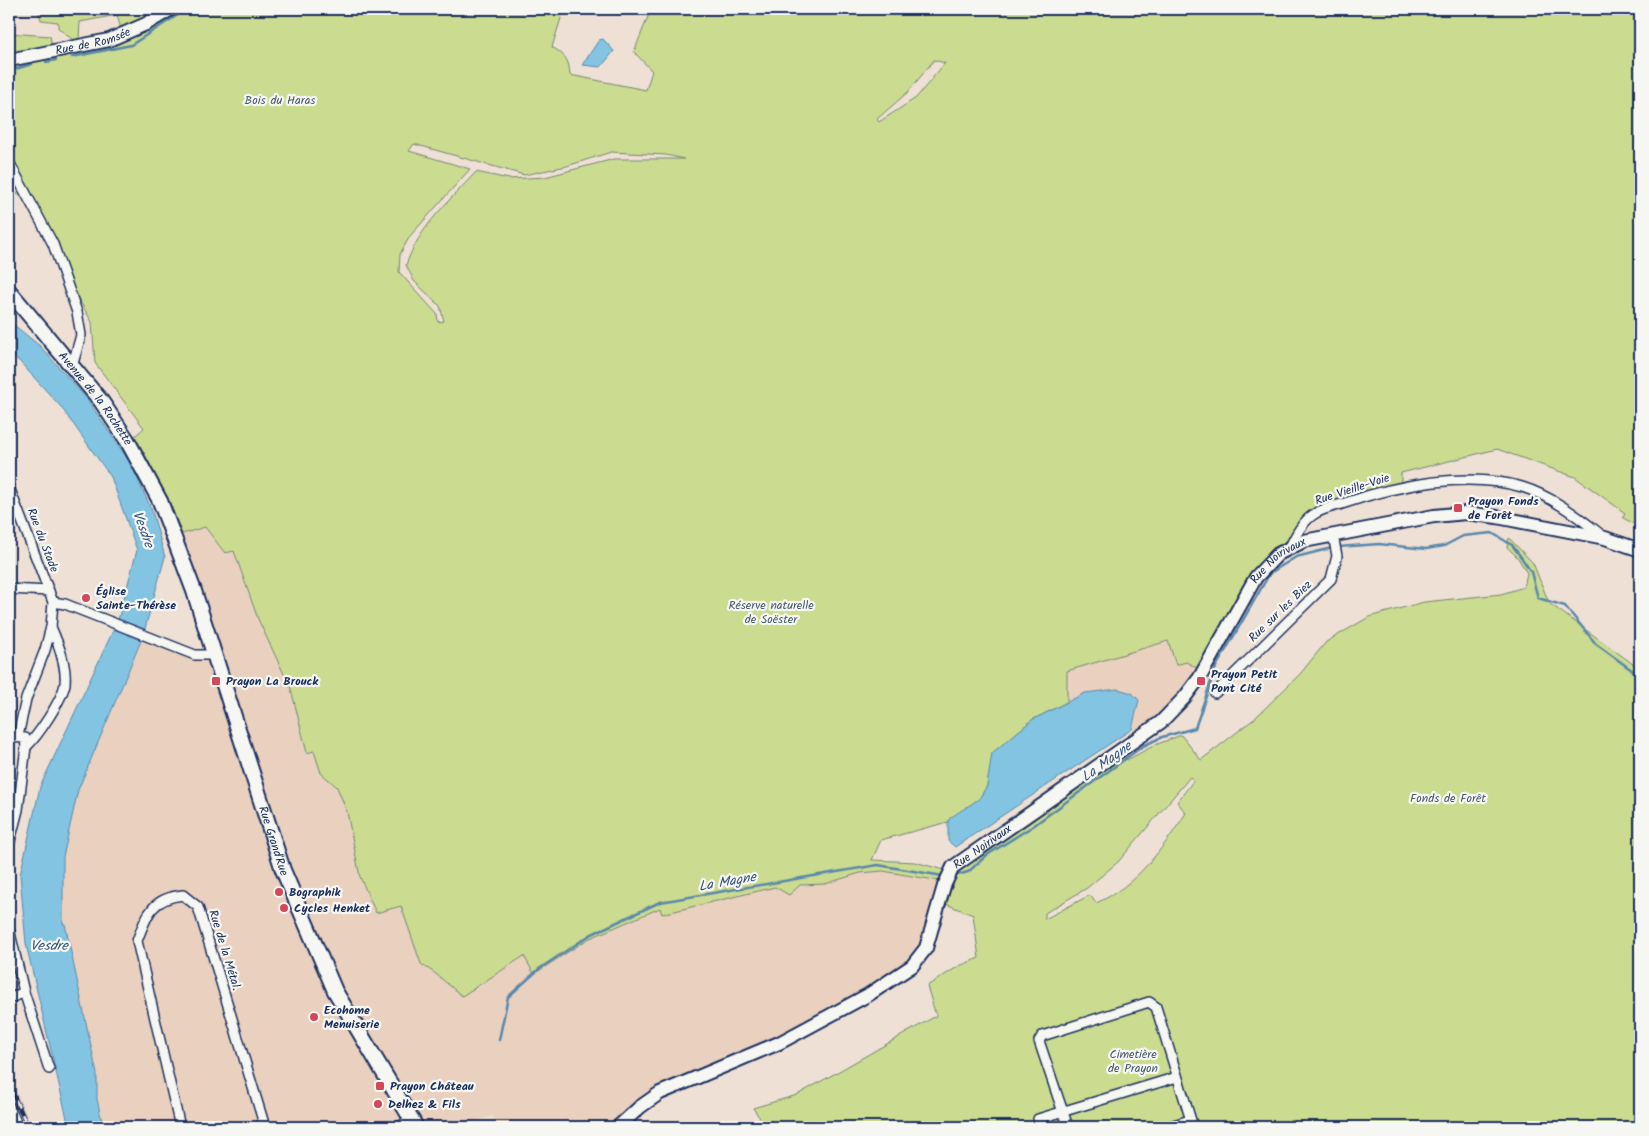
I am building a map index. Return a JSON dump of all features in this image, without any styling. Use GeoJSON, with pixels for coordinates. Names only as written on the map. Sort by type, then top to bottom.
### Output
{"type":"FeatureCollection","features":[{"type":"Feature","properties":{"kind":"main road","name":"Rue de Romsée"},"geometry":{"type":"LineString","coordinates":[[9,60],[109,40],[146,24],[171,9]]}},
{"type":"Feature","properties":{"kind":"main road","name":"Avenue de la Rochette"},"geometry":{"type":"LineString","coordinates":[[9,291],[100,401],[127,440],[160,501],[194,591]]}},
{"type":"Feature","properties":{"kind":"main road","name":"Rue Noirivaux"},"geometry":{"type":"LineString","coordinates":[[618,1127],[640,1107],[660,1093],[779,1043],[868,995],[912,966],[926,948],[948,875],[958,862],[1162,722],[1185,697],[1200,676],[1256,577],[1278,554],[1304,541],[1334,539],[1434,516],[1466,513],[1497,517],[1605,538],[1640,550]]}},
{"type":"Feature","properties":{"kind":"main road","name":"Rue Grand'Rue"},"geometry":{"type":"LineString","coordinates":[[194,591],[287,878],[334,991],[414,1123]]}},
{"type":"Feature","properties":{"kind":"street"},"geometry":{"type":"LineString","coordinates":[[9,162],[53,244],[77,312],[81,335],[72,367]]}},
{"type":"Feature","properties":{"kind":"street","name":"Rue Vieille-Voie"},"geometry":{"type":"LineString","coordinates":[[1289,549],[1297,531],[1315,513],[1374,493],[1403,486],[1460,480],[1520,486],[1540,493],[1577,516],[1605,538]]}},
{"type":"Feature","properties":{"kind":"street","name":"Rue du Stade"},"geometry":{"type":"LineString","coordinates":[[9,487],[50,591],[53,602],[51,627]]}},
{"type":"Feature","properties":{"kind":"street","name":"Rue sur les Biez"},"geometry":{"type":"LineString","coordinates":[[1215,693],[1332,579],[1337,556],[1334,539]]}},
{"type":"Feature","properties":{"kind":"street"},"geometry":{"type":"LineString","coordinates":[[9,588],[50,591]]}},
{"type":"Feature","properties":{"kind":"street"},"geometry":{"type":"LineString","coordinates":[[53,602],[65,604],[195,655],[214,655]]}},
{"type":"Feature","properties":{"kind":"street"},"geometry":{"type":"LineString","coordinates":[[9,845],[18,810],[26,747],[25,738],[13,737],[45,650],[51,627]]}},
{"type":"Feature","properties":{"kind":"street"},"geometry":{"type":"LineString","coordinates":[[26,747],[38,736],[65,684],[64,665],[51,627]]}},
{"type":"Feature","properties":{"kind":"street","name":"Rue de la Métal."},"geometry":{"type":"LineString","coordinates":[[180,1127],[137,941],[147,912],[167,897],[183,895],[198,907],[265,1127]]}},
{"type":"Feature","properties":{"kind":"street"},"geometry":{"type":"LineString","coordinates":[[9,929],[24,992],[49,1069]]}},
{"type":"Feature","properties":{"kind":"street"},"geometry":{"type":"LineString","coordinates":[[9,999],[24,992]]}},
{"type":"Feature","properties":{"kind":"street"},"geometry":{"type":"LineString","coordinates":[[1068,1127],[1039,1041],[1042,1036],[1149,1002],[1156,1006],[1192,1124],[1168,1127]]}},
{"type":"Feature","properties":{"kind":"street"},"geometry":{"type":"LineString","coordinates":[[1038,1119],[1177,1077]]}},
{"type":"Feature","properties":{"kind":"street"},"geometry":{"type":"LineString","coordinates":[[9,1106],[18,1127]]}},
{"type":"Feature","properties":{"kind":"street"},"geometry":{"type":"LineString","coordinates":[[398,1127],[414,1123]]}},
{"type":"Feature","properties":{"kind":"shaded area"},"geometry":{"type":"Polygon","coordinates":[[[205,527],[225,553],[234,551],[258,619],[291,689],[307,752],[314,750],[321,773],[337,787],[347,812],[360,877],[376,913],[400,903],[421,964],[462,996],[525,956],[535,974],[588,939],[660,908],[662,914],[775,887],[825,884],[860,873],[883,871],[940,881],[922,949],[907,967],[822,1017],[644,1097],[613,1127],[569,1127],[560,1119],[549,1127],[498,1127],[493,1116],[482,1119],[469,1127],[423,1127],[354,1020],[295,879],[182,534],[205,527]]]}},
{"type":"Feature","properties":{"kind":"shaded area"},"geometry":{"type":"Polygon","coordinates":[[[143,636],[212,664],[278,873],[328,996],[405,1127],[103,1127],[97,1099],[97,1074],[65,924],[63,924],[63,857],[78,790],[143,636]]]}},
{"type":"Feature","properties":{"kind":"shaded area"},"geometry":{"type":"Polygon","coordinates":[[[1169,641],[1176,665],[1186,662],[1197,668],[1191,683],[1167,714],[1134,736],[1132,729],[1139,700],[1085,693],[1067,702],[1067,671],[1169,641]]]}},
{"type":"Feature","properties":{"kind":"shaded area"},"geometry":{"type":"Polygon","coordinates":[[[9,1074],[32,1127],[20,1127],[9,1101],[9,1074]]]}},
{"type":"Feature","properties":{"kind":"green space"},"geometry":{"type":"Polygon","coordinates":[[[38,9],[556,9],[563,12],[552,47],[566,58],[570,75],[646,90],[652,71],[634,52],[651,9],[1640,9],[1640,527],[1623,518],[1625,513],[1575,477],[1497,449],[1401,473],[1401,485],[1301,521],[1288,539],[1256,566],[1197,668],[1186,662],[1176,665],[1168,641],[1067,671],[1067,702],[1032,720],[993,753],[987,786],[979,799],[948,822],[881,840],[872,860],[915,862],[944,870],[940,881],[883,871],[860,873],[825,884],[800,885],[789,895],[775,887],[662,914],[660,908],[588,939],[534,974],[524,956],[462,996],[421,964],[401,906],[376,913],[360,877],[347,812],[337,787],[321,773],[314,751],[307,753],[291,689],[258,619],[234,551],[225,553],[205,527],[182,534],[168,498],[135,436],[144,428],[95,363],[92,322],[72,288],[26,197],[9,192],[9,33],[50,36],[54,55],[124,40],[117,15],[80,22],[79,39],[73,40],[58,28],[58,22],[41,20],[38,9]],[[934,60],[909,91],[877,119],[879,122],[916,98],[945,63],[934,60]],[[414,144],[409,151],[470,169],[410,236],[400,254],[399,272],[437,314],[438,322],[444,321],[440,306],[414,281],[406,265],[419,239],[436,215],[476,172],[509,179],[545,177],[614,159],[684,159],[666,155],[611,152],[567,166],[524,175],[414,144]]]}},
{"type":"Feature","properties":{"kind":"green space"},"geometry":{"type":"Polygon","coordinates":[[[1509,538],[1533,563],[1549,603],[1640,669],[1640,1127],[943,1127],[917,1123],[900,1127],[815,1127],[811,1120],[790,1127],[766,1127],[753,1108],[797,1095],[936,1016],[927,986],[959,966],[979,958],[973,915],[946,904],[958,870],[1123,755],[1127,760],[1155,745],[1181,735],[1201,760],[1254,719],[1300,674],[1326,642],[1369,617],[1424,602],[1501,594],[1524,587],[1527,573],[1518,558],[1507,547],[1509,538]],[[1190,777],[1118,862],[1087,888],[1045,913],[1045,919],[1090,895],[1096,903],[1110,896],[1136,876],[1158,852],[1186,813],[1177,802],[1194,780],[1190,777]]]}},
{"type":"Feature","properties":{"kind":"water"},"geometry":{"type":"Polygon","coordinates":[[[603,39],[614,51],[601,67],[582,65],[599,40],[603,39]]]}},
{"type":"Feature","properties":{"kind":"water","name":"Vesdre"},"geometry":{"type":"Polygon","coordinates":[[[9,321],[40,346],[87,399],[131,464],[152,511],[165,557],[143,636],[78,790],[63,857],[63,924],[65,924],[97,1074],[97,1099],[103,1127],[69,1127],[26,944],[20,875],[40,787],[118,620],[137,550],[111,477],[61,407],[19,361],[9,353],[9,321]]]}},
{"type":"Feature","properties":{"kind":"water"},"geometry":{"type":"Polygon","coordinates":[[[1118,689],[1132,693],[1139,700],[1132,729],[955,847],[948,841],[948,822],[950,818],[979,799],[987,786],[992,753],[1032,720],[1085,693],[1118,689]]]}},
{"type":"Feature","properties":{"kind":"waterway"},"geometry":{"type":"LineString","coordinates":[[72,57],[131,45],[187,9]]}},
{"type":"Feature","properties":{"kind":"waterway"},"geometry":{"type":"LineString","coordinates":[[46,62],[56,60]]}},
{"type":"Feature","properties":{"kind":"waterway"},"geometry":{"type":"LineString","coordinates":[[9,71],[32,64]]}},
{"type":"Feature","properties":{"kind":"waterway","name":"La Magne"},"geometry":{"type":"LineString","coordinates":[[1338,547],[1379,544],[1426,549],[1444,546],[1463,536],[1492,533],[1512,545],[1521,557],[1531,572],[1538,598],[1565,606],[1596,644],[1640,676]]}},
{"type":"Feature","properties":{"kind":"waterway","name":"La Magne"},"geometry":{"type":"LineString","coordinates":[[954,876],[968,872],[987,855],[1033,826],[1143,746],[1162,737],[1195,728],[1216,667],[1270,573],[1296,557],[1332,548]]}},
{"type":"Feature","properties":{"kind":"waterway","name":"La Magne"},"geometry":{"type":"LineString","coordinates":[[499,1040],[508,997],[539,969],[590,935],[660,902],[878,865],[943,876]]}},
{"type":"Feature","properties":{"kind":"railway"},"geometry":{"type":"LineString","coordinates":[[9,1085],[28,1127]]}},
{"type":"Feature","properties":{"kind":"place","name":"Prayon Fonds de Forêt"},"geometry":{"type":"Point","coordinates":[1458,508]}},
{"type":"Feature","properties":{"kind":"place","name":"Église Sainte-Thérèse"},"geometry":{"type":"Point","coordinates":[86,598]}},
{"type":"Feature","properties":{"kind":"place","name":"Prayon La Brouck"},"geometry":{"type":"Point","coordinates":[216,681]}},
{"type":"Feature","properties":{"kind":"place","name":"Prayon Petit Pont Cité"},"geometry":{"type":"Point","coordinates":[1201,681]}},
{"type":"Feature","properties":{"kind":"place","name":"Bographik"},"geometry":{"type":"Point","coordinates":[279,892]}},
{"type":"Feature","properties":{"kind":"place","name":"Cycles Henket"},"geometry":{"type":"Point","coordinates":[284,908]}},
{"type":"Feature","properties":{"kind":"place","name":"Ecohome Menuiserie"},"geometry":{"type":"Point","coordinates":[314,1017]}},
{"type":"Feature","properties":{"kind":"place","name":"Prayon Château"},"geometry":{"type":"Point","coordinates":[380,1086]}},
{"type":"Feature","properties":{"kind":"place","name":"Delhez & Fils"},"geometry":{"type":"Point","coordinates":[378,1104]}},
{"type":"Feature","properties":{"kind":"park label","name":"Bois du Haras"},"geometry":{"type":"Point","coordinates":[280,100]}},
{"type":"Feature","properties":{"kind":"park label","name":"Réserve naturelle de Soëster"},"geometry":{"type":"Point","coordinates":[771,612]}},
{"type":"Feature","properties":{"kind":"park label","name":"Fonds de Forêt"},"geometry":{"type":"Point","coordinates":[1448,798]}},
{"type":"Feature","properties":{"kind":"park label","name":"Cimetière de Prayon"},"geometry":{"type":"Point","coordinates":[1133,1061]}}]}
